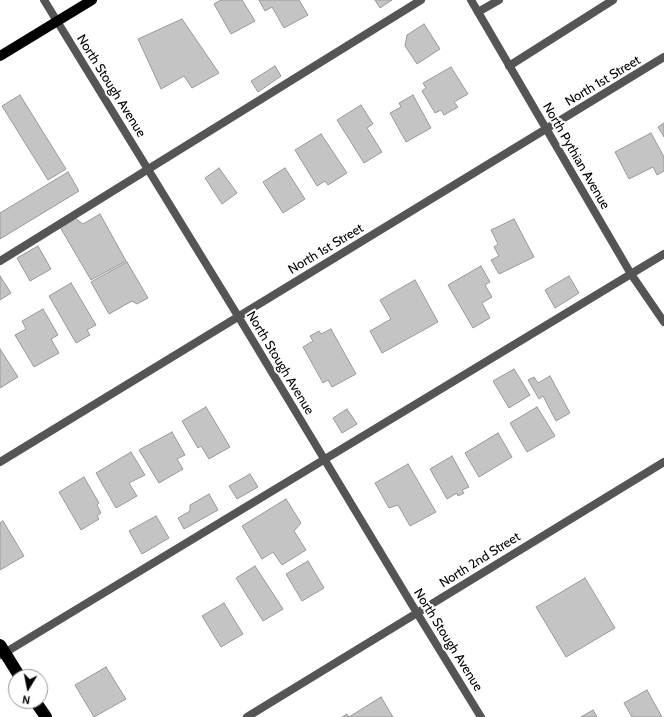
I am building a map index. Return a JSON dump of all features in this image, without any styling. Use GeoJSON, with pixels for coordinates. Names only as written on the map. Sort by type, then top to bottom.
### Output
{"type":"FeatureCollection","features":[{"type":"Feature","properties":{"kind":"highway"},"geometry":{"type":"LineString","coordinates":[[1,651],[14,669]]}},
{"type":"Feature","properties":{"kind":"main road"},"geometry":{"type":"LineString","coordinates":[[0,56],[92,0]]}},
{"type":"Feature","properties":{"kind":"street","name":"North Stough Avenue"},"geometry":{"type":"LineString","coordinates":[[44,0],[481,717]]}},
{"type":"Feature","properties":{"kind":"street"},"geometry":{"type":"LineString","coordinates":[[0,261],[421,0]]}},
{"type":"Feature","properties":{"kind":"street","name":"North Pythian Avenue"},"geometry":{"type":"LineString","coordinates":[[471,0],[631,274],[664,322]]}},
{"type":"Feature","properties":{"kind":"street"},"geometry":{"type":"LineString","coordinates":[[478,12],[499,0]]}},
{"type":"Feature","properties":{"kind":"street"},"geometry":{"type":"LineString","coordinates":[[509,66],[613,0]]}},
{"type":"Feature","properties":{"kind":"street","name":"North 1st Street"},"geometry":{"type":"LineString","coordinates":[[0,462],[664,57]]}},
{"type":"Feature","properties":{"kind":"street"},"geometry":{"type":"LineString","coordinates":[[1,651],[324,459],[664,254]]}},
{"type":"Feature","properties":{"kind":"street","name":"North 2nd Street"},"geometry":{"type":"LineString","coordinates":[[247,717],[256,715],[417,613],[664,462]]}},
{"type":"Feature","properties":{"kind":"building"},"geometry":{"type":"Polygon","coordinates":[[[221,0],[242,0],[255,21],[231,34],[214,4],[221,0]]]}},
{"type":"Feature","properties":{"kind":"building"},"geometry":{"type":"Polygon","coordinates":[[[259,0],[299,0],[308,15],[284,28],[272,7],[265,11],[259,0]]]}},
{"type":"Feature","properties":{"kind":"building"},"geometry":{"type":"Polygon","coordinates":[[[375,0],[392,0],[380,8],[375,0]]]}},
{"type":"Feature","properties":{"kind":"building"},"geometry":{"type":"Polygon","coordinates":[[[182,19],[219,73],[192,88],[184,76],[161,89],[138,39],[182,19]]]}},
{"type":"Feature","properties":{"kind":"building"},"geometry":{"type":"Polygon","coordinates":[[[424,24],[440,49],[417,64],[405,46],[407,35],[424,24]]]}},
{"type":"Feature","properties":{"kind":"building"},"geometry":{"type":"Polygon","coordinates":[[[275,66],[281,76],[258,92],[251,81],[275,66]]]}},
{"type":"Feature","properties":{"kind":"building"},"geometry":{"type":"Polygon","coordinates":[[[451,67],[468,94],[454,102],[458,107],[444,115],[441,110],[435,113],[422,91],[426,88],[423,83],[451,67]]]}},
{"type":"Feature","properties":{"kind":"building"},"geometry":{"type":"Polygon","coordinates":[[[20,95],[66,169],[48,180],[2,106],[20,95]]]}},
{"type":"Feature","properties":{"kind":"building"},"geometry":{"type":"Polygon","coordinates":[[[413,95],[431,128],[406,142],[390,113],[401,107],[399,103],[413,95]]]}},
{"type":"Feature","properties":{"kind":"building"},"geometry":{"type":"Polygon","coordinates":[[[361,105],[373,124],[367,128],[382,152],[364,163],[337,120],[361,105]]]}},
{"type":"Feature","properties":{"kind":"building"},"geometry":{"type":"Polygon","coordinates":[[[664,123],[664,137],[658,127],[664,123]]]}},
{"type":"Feature","properties":{"kind":"building"},"geometry":{"type":"Polygon","coordinates":[[[651,133],[664,157],[664,171],[657,175],[653,167],[629,179],[615,152],[651,133]]]}},
{"type":"Feature","properties":{"kind":"building"},"geometry":{"type":"Polygon","coordinates":[[[321,134],[347,173],[328,185],[325,181],[317,186],[295,150],[321,134]]]}},
{"type":"Feature","properties":{"kind":"building"},"geometry":{"type":"Polygon","coordinates":[[[219,168],[237,193],[222,204],[205,178],[219,168]]]}},
{"type":"Feature","properties":{"kind":"building"},"geometry":{"type":"Polygon","coordinates":[[[285,168],[305,199],[283,213],[263,182],[285,168]]]}},
{"type":"Feature","properties":{"kind":"building"},"geometry":{"type":"Polygon","coordinates":[[[68,172],[79,191],[0,239],[0,213],[68,172]]]}},
{"type":"Feature","properties":{"kind":"building"},"geometry":{"type":"Polygon","coordinates":[[[100,214],[126,261],[91,280],[60,227],[75,218],[83,224],[100,214]]]}},
{"type":"Feature","properties":{"kind":"building"},"geometry":{"type":"Polygon","coordinates":[[[514,219],[534,257],[499,274],[491,260],[499,256],[494,247],[498,244],[491,230],[514,219]]]}},
{"type":"Feature","properties":{"kind":"building"},"geometry":{"type":"Polygon","coordinates":[[[38,246],[51,269],[30,281],[17,258],[38,246]]]}},
{"type":"Feature","properties":{"kind":"building"},"geometry":{"type":"Polygon","coordinates":[[[127,262],[148,298],[137,304],[132,301],[109,314],[91,282],[127,262]]]}},
{"type":"Feature","properties":{"kind":"building"},"geometry":{"type":"Polygon","coordinates":[[[481,266],[490,282],[485,285],[492,297],[482,303],[490,318],[473,328],[448,285],[481,266]]]}},
{"type":"Feature","properties":{"kind":"building"},"geometry":{"type":"Polygon","coordinates":[[[0,276],[11,293],[0,300],[0,276]]]}},
{"type":"Feature","properties":{"kind":"building"},"geometry":{"type":"Polygon","coordinates":[[[569,276],[579,293],[555,308],[545,290],[569,276]]]}},
{"type":"Feature","properties":{"kind":"building"},"geometry":{"type":"Polygon","coordinates":[[[415,280],[438,322],[382,353],[370,331],[391,319],[380,300],[415,280]]]}},
{"type":"Feature","properties":{"kind":"building"},"geometry":{"type":"Polygon","coordinates":[[[71,283],[96,325],[87,330],[90,335],[76,343],[49,296],[71,283]]]}},
{"type":"Feature","properties":{"kind":"building"},"geometry":{"type":"Polygon","coordinates":[[[43,309],[58,335],[51,339],[59,353],[34,367],[15,335],[26,329],[22,321],[43,309]]]}},
{"type":"Feature","properties":{"kind":"building"},"geometry":{"type":"Polygon","coordinates":[[[331,329],[356,374],[332,387],[328,380],[323,383],[303,347],[313,341],[310,336],[319,331],[321,334],[331,329]]]}},
{"type":"Feature","properties":{"kind":"building"},"geometry":{"type":"Polygon","coordinates":[[[0,349],[18,377],[0,388],[0,349]]]}},
{"type":"Feature","properties":{"kind":"building"},"geometry":{"type":"Polygon","coordinates":[[[514,369],[530,395],[509,408],[493,381],[514,369]]]}},
{"type":"Feature","properties":{"kind":"building"},"geometry":{"type":"Polygon","coordinates":[[[550,376],[570,413],[556,421],[543,396],[539,399],[528,380],[534,377],[538,383],[550,376]]]}},
{"type":"Feature","properties":{"kind":"building"},"geometry":{"type":"Polygon","coordinates":[[[206,407],[230,447],[209,459],[201,446],[198,448],[182,421],[206,407]]]}},
{"type":"Feature","properties":{"kind":"building"},"geometry":{"type":"Polygon","coordinates":[[[537,407],[555,436],[527,452],[510,423],[537,407]]]}},
{"type":"Feature","properties":{"kind":"building"},"geometry":{"type":"Polygon","coordinates":[[[347,409],[357,424],[342,433],[333,418],[347,409]]]}},
{"type":"Feature","properties":{"kind":"building"},"geometry":{"type":"Polygon","coordinates":[[[172,432],[185,455],[177,459],[183,469],[159,483],[139,450],[172,432]]]}},
{"type":"Feature","properties":{"kind":"building"},"geometry":{"type":"Polygon","coordinates":[[[498,433],[512,457],[479,477],[465,453],[498,433]]]}},
{"type":"Feature","properties":{"kind":"building"},"geometry":{"type":"Polygon","coordinates":[[[131,452],[145,475],[129,483],[137,496],[116,508],[96,473],[131,452]]]}},
{"type":"Feature","properties":{"kind":"building"},"geometry":{"type":"Polygon","coordinates":[[[452,456],[469,487],[462,490],[464,493],[458,496],[457,493],[447,499],[430,469],[452,456]]]}},
{"type":"Feature","properties":{"kind":"building"},"geometry":{"type":"Polygon","coordinates":[[[408,464],[436,512],[410,526],[398,505],[389,508],[375,483],[408,464]]]}},
{"type":"Feature","properties":{"kind":"building"},"geometry":{"type":"Polygon","coordinates":[[[250,474],[258,487],[237,499],[229,486],[250,474]]]}},
{"type":"Feature","properties":{"kind":"building"},"geometry":{"type":"Polygon","coordinates":[[[84,477],[99,503],[97,505],[101,513],[97,516],[99,519],[81,530],[59,492],[84,477]]]}},
{"type":"Feature","properties":{"kind":"building"},"geometry":{"type":"Polygon","coordinates":[[[209,494],[218,510],[184,529],[178,518],[190,511],[190,505],[209,494]]]}},
{"type":"Feature","properties":{"kind":"building"},"geometry":{"type":"Polygon","coordinates":[[[286,499],[301,523],[294,531],[306,550],[282,565],[273,552],[262,559],[242,526],[286,499]]]}},
{"type":"Feature","properties":{"kind":"building"},"geometry":{"type":"Polygon","coordinates":[[[156,516],[169,538],[142,554],[129,531],[156,516]]]}},
{"type":"Feature","properties":{"kind":"building"},"geometry":{"type":"Polygon","coordinates":[[[3,521],[24,556],[0,570],[0,523],[3,521]]]}},
{"type":"Feature","properties":{"kind":"building"},"geometry":{"type":"Polygon","coordinates":[[[308,561],[324,588],[302,601],[286,574],[308,561]]]}},
{"type":"Feature","properties":{"kind":"building"},"geometry":{"type":"Polygon","coordinates":[[[255,566],[283,609],[263,621],[236,578],[255,566]]]}},
{"type":"Feature","properties":{"kind":"building"},"geometry":{"type":"Polygon","coordinates":[[[585,578],[615,628],[566,657],[536,607],[585,578]]]}},
{"type":"Feature","properties":{"kind":"building"},"geometry":{"type":"Polygon","coordinates":[[[224,603],[243,634],[221,647],[202,616],[224,603]]]}},
{"type":"Feature","properties":{"kind":"building"},"geometry":{"type":"Polygon","coordinates":[[[106,667],[126,699],[94,717],[75,685],[106,667]]]}},
{"type":"Feature","properties":{"kind":"building"},"geometry":{"type":"Polygon","coordinates":[[[647,690],[662,717],[632,717],[624,703],[647,690]]]}},
{"type":"Feature","properties":{"kind":"building"},"geometry":{"type":"Polygon","coordinates":[[[381,697],[393,717],[349,717],[381,697]]]}},
{"type":"Feature","properties":{"kind":"building"},"geometry":{"type":"Polygon","coordinates":[[[593,710],[597,717],[581,717],[593,710]]]}},
{"type":"Feature","properties":{"kind":"building"},"geometry":{"type":"Polygon","coordinates":[[[347,714],[349,717],[342,717],[347,714]]]}}]}
